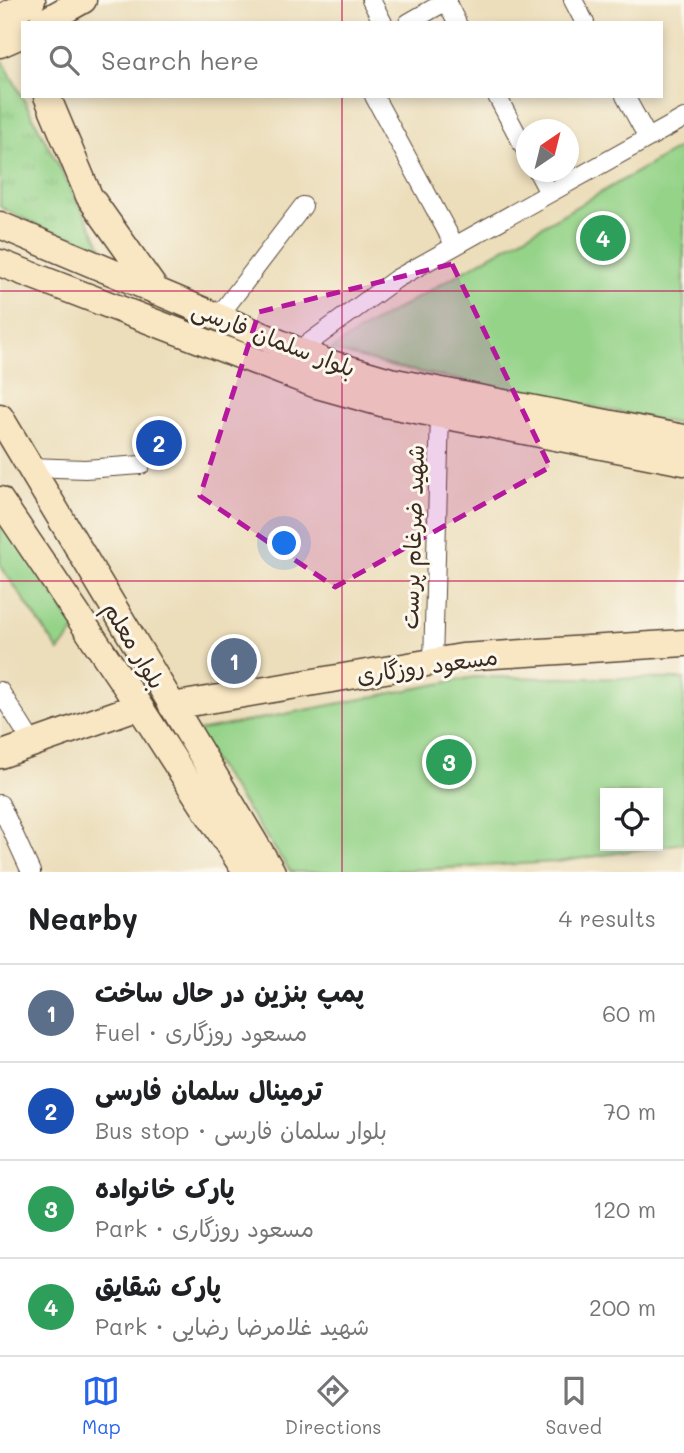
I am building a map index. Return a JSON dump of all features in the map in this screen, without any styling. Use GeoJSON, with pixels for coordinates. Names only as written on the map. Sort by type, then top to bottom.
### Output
{"type":"FeatureCollection","features":[{"type":"Feature","properties":{"kind":"main road"},"geometry":{"type":"LineString","coordinates":[[24,21],[83,0]]}},
{"type":"Feature","properties":{"kind":"main road"},"geometry":{"type":"LineString","coordinates":[[48,98],[89,196],[157,292]]}},
{"type":"Feature","properties":{"kind":"main road","name":"بلوار سلمان فارسی"},"geometry":{"type":"LineString","coordinates":[[0,225],[325,362],[390,381],[684,438]]}},
{"type":"Feature","properties":{"kind":"main road","name":"بلوار سلمان فارسی"},"geometry":{"type":"LineString","coordinates":[[0,263],[317,385],[385,404],[684,462]]}},
{"type":"Feature","properties":{"kind":"main road","name":"بلوار معلم"},"geometry":{"type":"LineString","coordinates":[[0,417],[272,872]]}},
{"type":"Feature","properties":{"kind":"main road","name":"بلوار معلم"},"geometry":{"type":"LineString","coordinates":[[0,500],[139,706],[246,872]]}},
{"type":"Feature","properties":{"kind":"main road","name":"مسعود روزگاری"},"geometry":{"type":"LineString","coordinates":[[172,706],[462,657],[684,643]]}},
{"type":"Feature","properties":{"kind":"main road"},"geometry":{"type":"LineString","coordinates":[[0,755],[139,706]]}},
{"type":"Feature","properties":{"kind":"street"},"geometry":{"type":"LineString","coordinates":[[371,0],[382,21]]}},
{"type":"Feature","properties":{"kind":"street"},"geometry":{"type":"LineString","coordinates":[[573,0],[584,21]]}},
{"type":"Feature","properties":{"kind":"street"},"geometry":{"type":"LineString","coordinates":[[412,21],[447,1],[456,21]]}},
{"type":"Feature","properties":{"kind":"street"},"geometry":{"type":"LineString","coordinates":[[375,98],[455,246]]}},
{"type":"Feature","properties":{"kind":"street"},"geometry":{"type":"LineString","coordinates":[[498,98],[516,131]]}},
{"type":"Feature","properties":{"kind":"street"},"geometry":{"type":"LineString","coordinates":[[626,98],[648,138]]}},
{"type":"Feature","properties":{"kind":"street"},"geometry":{"type":"LineString","coordinates":[[298,351],[396,279],[684,118]]}},
{"type":"Feature","properties":{"kind":"street"},"geometry":{"type":"LineString","coordinates":[[543,182],[549,193]]}},
{"type":"Feature","properties":{"kind":"street"},"geometry":{"type":"LineString","coordinates":[[218,317],[303,206]]}},
{"type":"Feature","properties":{"kind":"street","name":"شهید ضرغام پرست"},"geometry":{"type":"LineString","coordinates":[[433,662],[440,415]]}},
{"type":"Feature","properties":{"kind":"street"},"geometry":{"type":"LineString","coordinates":[[30,467],[85,469],[141,465]]}},
{"type":"Feature","properties":{"kind":"street"},"geometry":{"type":"LineString","coordinates":[[0,691],[33,744]]}},
{"type":"Feature","properties":{"kind":"street"},"geometry":{"type":"LineString","coordinates":[[0,804],[32,872]]}},
{"type":"Feature","properties":{"kind":"highlighted area"},"geometry":{"type":"Polygon","coordinates":[[[452,264],[550,467],[335,587],[200,496],[259,312],[452,264]]]}},
{"type":"Feature","properties":{"kind":"green space"},"geometry":{"type":"Polygon","coordinates":[[[3,61],[102,247],[43,228],[0,207],[0,62],[3,61]]]}},
{"type":"Feature","properties":{"kind":"green space"},"geometry":{"type":"Polygon","coordinates":[[[684,145],[684,425],[394,367],[331,350],[359,331],[684,145]]]}},
{"type":"Feature","properties":{"kind":"green space"},"geometry":{"type":"Polygon","coordinates":[[[0,514],[76,629],[59,651],[0,565],[0,514]]]}},
{"type":"Feature","properties":{"kind":"green space"},"geometry":{"type":"Polygon","coordinates":[[[474,677],[684,679],[684,843],[663,846],[663,788],[600,788],[600,851],[631,851],[558,862],[376,872],[291,872],[193,732],[474,677]]]}},
{"type":"Feature","properties":{"kind":"place","name":"پارک شقایق"},"geometry":{"type":"Point","coordinates":[603,238]}},
{"type":"Feature","properties":{"kind":"place","name":"ترمینال سلمان فارسی"},"geometry":{"type":"Point","coordinates":[159,443]}},
{"type":"Feature","properties":{"kind":"place","name":"پمپ بنزین در حال ساخت"},"geometry":{"type":"Point","coordinates":[234,661]}},
{"type":"Feature","properties":{"kind":"place","name":"پارک خانواده"},"geometry":{"type":"Point","coordinates":[449,762]}}]}
